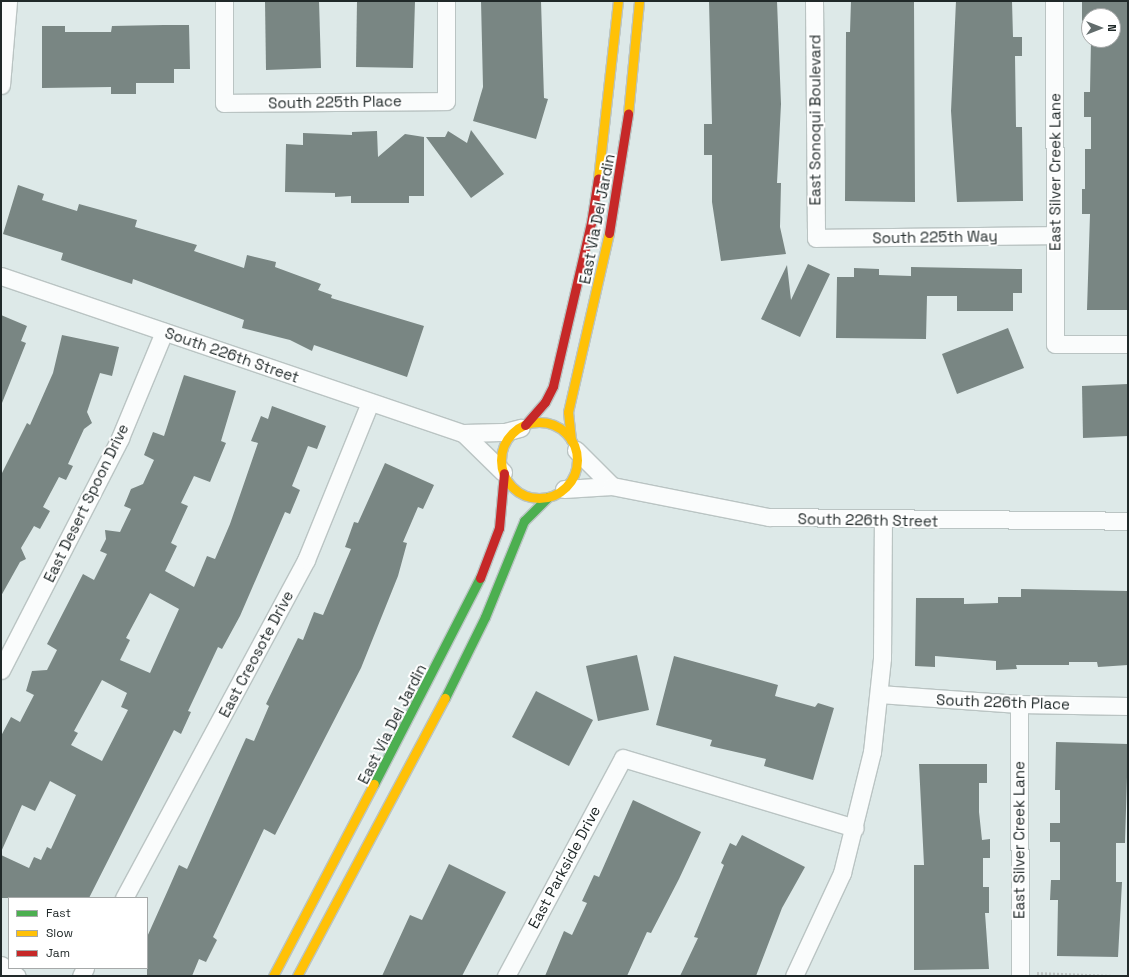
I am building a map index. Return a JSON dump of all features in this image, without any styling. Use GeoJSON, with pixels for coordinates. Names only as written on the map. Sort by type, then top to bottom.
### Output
{"type":"FeatureCollection","features":[{"type":"Feature","properties":{"kind":"street"},"geometry":{"type":"LineString","coordinates":[[1,85],[8,1]]}},
{"type":"Feature","properties":{"kind":"street","name":"South 225th Place"},"geometry":{"type":"LineString","coordinates":[[224,1],[224,104],[446,101],[446,1]]}},
{"type":"Feature","properties":{"kind":"street","name":"East Via Del Jardin"},"geometry":{"type":"LineString","coordinates":[[522,426],[546,402],[552,386],[591,223],[608,116],[618,1]]}},
{"type":"Feature","properties":{"kind":"street","name":"East Via Del Jardin"},"geometry":{"type":"LineString","coordinates":[[573,445],[568,412],[601,277],[625,151],[639,1]]}},
{"type":"Feature","properties":{"kind":"street","name":"East Sonoqui Boulevard"},"geometry":{"type":"LineString","coordinates":[[814,1],[816,238]]}},
{"type":"Feature","properties":{"kind":"street","name":"East Silver Creek Lane"},"geometry":{"type":"LineString","coordinates":[[1054,1],[1055,344],[1128,344]]}},
{"type":"Feature","properties":{"kind":"street","name":"South 225th Way"},"geometry":{"type":"LineString","coordinates":[[816,238],[1055,235]]}},
{"type":"Feature","properties":{"kind":"street","name":"South 226th Street"},"geometry":{"type":"LineString","coordinates":[[1,276],[463,433],[505,432],[522,426]]}},
{"type":"Feature","properties":{"kind":"street","name":"East Desert Spoon Drive"},"geometry":{"type":"LineString","coordinates":[[1,670],[120,438],[164,332]]}},
{"type":"Feature","properties":{"kind":"street","name":"East Creosote Drive"},"geometry":{"type":"LineString","coordinates":[[125,897],[306,560],[370,402]]}},
{"type":"Feature","properties":{"kind":"street"},"geometry":{"type":"LineString","coordinates":[[548,497],[522,493],[504,473],[504,447],[522,426],[546,423],[556,426],[612,486]]}},
{"type":"Feature","properties":{"kind":"street","name":"South 226th Street"},"geometry":{"type":"LineString","coordinates":[[463,433],[504,473]]}},
{"type":"Feature","properties":{"kind":"street"},"geometry":{"type":"LineString","coordinates":[[297,976],[448,694],[486,617],[524,521],[548,497],[564,489],[575,471],[573,445]]}},
{"type":"Feature","properties":{"kind":"street","name":"East Via Del Jardin"},"geometry":{"type":"LineString","coordinates":[[273,976],[476,590],[499,528],[504,473]]}},
{"type":"Feature","properties":{"kind":"street","name":"South 226th Street"},"geometry":{"type":"LineString","coordinates":[[564,489],[612,486],[769,517],[883,521],[1128,521]]}},
{"type":"Feature","properties":{"kind":"street"},"geometry":{"type":"LineString","coordinates":[[794,976],[842,873],[855,828],[872,752],[879,694],[883,521]]}},
{"type":"Feature","properties":{"kind":"street","name":"South 226th Place"},"geometry":{"type":"LineString","coordinates":[[879,694],[1019,704],[1128,706]]}},
{"type":"Feature","properties":{"kind":"street","name":"East Silver Creek Lane"},"geometry":{"type":"LineString","coordinates":[[1019,704],[1027,975]]}},
{"type":"Feature","properties":{"kind":"street","name":"East Parkside Drive"},"geometry":{"type":"LineString","coordinates":[[506,976],[623,758],[855,828]]}},
{"type":"Feature","properties":{"kind":"street"},"geometry":{"type":"LineString","coordinates":[[1,965],[17,976]]}},
{"type":"Feature","properties":{"kind":"path"},"geometry":{"type":"LineString","coordinates":[[1027,975],[1114,976]]}},
{"type":"Feature","properties":{"kind":"building"},"geometry":{"type":"Polygon","coordinates":[[[265,1],[319,1],[321,68],[266,70],[265,1]]]}},
{"type":"Feature","properties":{"kind":"building"},"geometry":{"type":"Polygon","coordinates":[[[357,1],[415,1],[413,68],[356,67],[357,1]]]}},
{"type":"Feature","properties":{"kind":"building"},"geometry":{"type":"Polygon","coordinates":[[[481,1],[541,1],[544,98],[548,99],[536,139],[473,121],[483,87],[481,1]]]}},
{"type":"Feature","properties":{"kind":"building"},"geometry":{"type":"Polygon","coordinates":[[[709,1],[777,1],[781,104],[777,183],[781,183],[780,227],[786,254],[721,261],[712,202],[712,155],[704,155],[704,124],[712,124],[709,1]]]}},
{"type":"Feature","properties":{"kind":"building"},"geometry":{"type":"Polygon","coordinates":[[[851,1],[914,1],[915,202],[845,201],[846,32],[850,32],[851,1]]]}},
{"type":"Feature","properties":{"kind":"building"},"geometry":{"type":"Polygon","coordinates":[[[956,1],[1012,1],[1013,37],[1022,37],[1022,56],[1015,56],[1016,127],[1022,127],[1023,201],[957,202],[951,111],[956,1]]]}},
{"type":"Feature","properties":{"kind":"building"},"geometry":{"type":"Polygon","coordinates":[[[1082,1],[1128,1],[1128,310],[1087,310],[1090,214],[1082,214],[1082,189],[1085,189],[1085,149],[1091,149],[1091,117],[1084,117],[1084,92],[1090,92],[1091,48],[1121,48],[1121,8],[1082,8],[1082,1]]]}},
{"type":"Feature","properties":{"kind":"building"},"geometry":{"type":"Polygon","coordinates":[[[189,25],[190,69],[174,69],[174,83],[136,83],[136,94],[111,94],[111,87],[42,88],[42,26],[65,26],[65,32],[111,32],[112,26],[189,25]]]}},
{"type":"Feature","properties":{"kind":"building"},"geometry":{"type":"Polygon","coordinates":[[[471,130],[504,174],[471,198],[426,137],[445,137],[448,131],[467,143],[471,130]]]}},
{"type":"Feature","properties":{"kind":"building"},"geometry":{"type":"Polygon","coordinates":[[[377,131],[378,157],[405,134],[424,137],[424,196],[409,196],[409,203],[351,203],[351,196],[335,197],[335,193],[285,192],[286,144],[303,145],[303,133],[352,135],[352,132],[377,131]]]}},
{"type":"Feature","properties":{"kind":"building"},"geometry":{"type":"Polygon","coordinates":[[[18,185],[44,194],[42,200],[77,211],[79,204],[137,220],[135,227],[197,245],[194,251],[244,268],[247,255],[276,262],[275,267],[321,284],[318,290],[332,295],[331,298],[424,326],[407,377],[314,345],[312,351],[290,340],[242,328],[244,320],[133,279],[132,284],[61,260],[63,253],[3,234],[18,185]]]}},
{"type":"Feature","properties":{"kind":"building"},"geometry":{"type":"Polygon","coordinates":[[[808,264],[830,274],[800,337],[761,319],[787,265],[791,300],[808,264]]]}},
{"type":"Feature","properties":{"kind":"building"},"geometry":{"type":"Polygon","coordinates":[[[911,267],[1022,269],[1022,293],[1013,293],[1013,311],[957,311],[957,296],[927,296],[926,339],[836,338],[837,277],[854,277],[854,268],[879,269],[879,275],[911,276],[911,267]]]}},
{"type":"Feature","properties":{"kind":"building"},"geometry":{"type":"Polygon","coordinates":[[[1,315],[27,326],[21,341],[26,343],[2,403],[1,315]]]}},
{"type":"Feature","properties":{"kind":"building"},"geometry":{"type":"Polygon","coordinates":[[[1008,328],[1024,368],[957,394],[942,354],[1008,328]]]}},
{"type":"Feature","properties":{"kind":"building"},"geometry":{"type":"Polygon","coordinates":[[[62,335],[119,347],[112,376],[100,373],[87,412],[92,423],[84,429],[68,464],[73,466],[66,480],[59,477],[43,507],[50,511],[40,529],[34,526],[21,548],[26,559],[20,562],[1,596],[1,475],[27,423],[30,425],[53,373],[62,335]]]}},
{"type":"Feature","properties":{"kind":"building"},"geometry":{"type":"Polygon","coordinates":[[[184,375],[236,391],[221,441],[226,443],[210,482],[194,476],[181,503],[188,506],[171,543],[177,546],[165,571],[194,587],[207,556],[215,559],[230,524],[258,443],[251,441],[261,416],[268,419],[272,406],[326,426],[317,449],[308,446],[292,486],[300,490],[290,514],[285,512],[240,616],[222,649],[218,647],[188,711],[191,712],[181,734],[174,730],[90,897],[1,898],[1,855],[29,868],[34,857],[41,860],[47,847],[51,849],[76,795],[50,781],[35,811],[22,805],[1,852],[1,736],[11,717],[20,722],[34,695],[26,691],[32,671],[47,670],[57,650],[47,644],[83,574],[94,580],[107,554],[100,551],[106,539],[105,530],[120,532],[131,509],[124,506],[131,489],[143,484],[154,460],[144,455],[153,432],[164,436],[184,375]],[[150,593],[126,638],[130,640],[120,660],[150,673],[179,609],[150,593]],[[102,680],[74,731],[78,733],[71,745],[102,761],[128,710],[121,707],[127,693],[102,680]]]}},
{"type":"Feature","properties":{"kind":"building"},"geometry":{"type":"Polygon","coordinates":[[[1128,384],[1128,436],[1083,438],[1082,386],[1128,384]]]}},
{"type":"Feature","properties":{"kind":"building"},"geometry":{"type":"Polygon","coordinates":[[[385,463],[434,485],[423,509],[418,507],[403,542],[407,543],[398,576],[361,668],[275,835],[264,829],[213,937],[217,940],[206,962],[199,959],[192,976],[147,976],[148,935],[179,865],[187,869],[246,738],[254,741],[269,706],[266,704],[298,638],[303,640],[314,612],[323,615],[351,549],[345,547],[354,522],[358,523],[385,463]]]}},
{"type":"Feature","properties":{"kind":"building"},"geometry":{"type":"Polygon","coordinates":[[[1021,589],[1128,591],[1128,665],[1098,667],[1097,662],[1069,662],[1069,665],[1016,665],[1017,669],[996,670],[996,661],[935,656],[935,667],[915,666],[916,598],[964,598],[964,604],[998,603],[998,597],[1021,597],[1021,589]]]}},
{"type":"Feature","properties":{"kind":"building"},"geometry":{"type":"Polygon","coordinates":[[[637,655],[649,710],[598,721],[586,666],[637,655]]]}},
{"type":"Feature","properties":{"kind":"building"},"geometry":{"type":"Polygon","coordinates":[[[674,656],[778,685],[775,696],[815,707],[818,703],[834,708],[813,780],[764,766],[766,759],[710,746],[712,740],[656,725],[674,656]]]}},
{"type":"Feature","properties":{"kind":"building"},"geometry":{"type":"Polygon","coordinates":[[[536,691],[593,720],[569,766],[512,737],[536,691]]]}},
{"type":"Feature","properties":{"kind":"building"},"geometry":{"type":"Polygon","coordinates":[[[1056,742],[1128,744],[1125,843],[1116,843],[1116,882],[1122,882],[1118,957],[1057,956],[1058,900],[1050,900],[1051,880],[1060,880],[1060,842],[1050,842],[1050,823],[1060,823],[1060,790],[1055,790],[1056,742]]]}},
{"type":"Feature","properties":{"kind":"building"},"geometry":{"type":"Polygon","coordinates":[[[919,764],[987,764],[987,783],[979,783],[979,812],[982,840],[990,839],[990,858],[983,858],[983,887],[989,887],[989,913],[985,913],[989,969],[914,970],[914,865],[924,865],[919,764]]]}},
{"type":"Feature","properties":{"kind":"building"},"geometry":{"type":"Polygon","coordinates":[[[633,800],[701,832],[679,879],[651,933],[647,932],[627,976],[545,976],[564,931],[572,935],[587,903],[582,901],[594,875],[599,877],[633,800]]]}},
{"type":"Feature","properties":{"kind":"building"},"geometry":{"type":"Polygon","coordinates":[[[742,835],[805,867],[782,908],[756,976],[680,976],[698,938],[694,937],[724,865],[721,863],[730,843],[736,846],[742,835]]]}},
{"type":"Feature","properties":{"kind":"building"},"geometry":{"type":"Polygon","coordinates":[[[449,864],[506,892],[462,976],[382,976],[410,915],[422,920],[449,864]]]}},
{"type":"Feature","properties":{"kind":"traffic: fast"},"geometry":{"type":"LineString","coordinates":[[445,698],[485,617],[524,521],[548,497]]}},
{"type":"Feature","properties":{"kind":"traffic: fast"},"geometry":{"type":"LineString","coordinates":[[374,784],[480,578]]}},
{"type":"Feature","properties":{"kind":"traffic: slow"},"geometry":{"type":"LineString","coordinates":[[598,179],[618,1]]}},
{"type":"Feature","properties":{"kind":"traffic: slow"},"geometry":{"type":"LineString","coordinates":[[628,114],[639,1]]}},
{"type":"Feature","properties":{"kind":"traffic: slow"},"geometry":{"type":"LineString","coordinates":[[571,440],[568,412],[609,233]]}},
{"type":"Feature","properties":{"kind":"traffic: slow"},"geometry":{"type":"LineString","coordinates":[[539,422],[553,425],[566,433],[574,446],[577,460],[574,474],[566,487],[553,495],[539,498],[525,495],[512,487],[504,474],[501,460],[504,446],[512,433],[525,425],[539,422]]}},
{"type":"Feature","properties":{"kind":"traffic: slow"},"geometry":{"type":"LineString","coordinates":[[297,976],[445,698]]}},
{"type":"Feature","properties":{"kind":"traffic: slow"},"geometry":{"type":"LineString","coordinates":[[273,976],[374,784]]}},
{"type":"Feature","properties":{"kind":"traffic: jam"},"geometry":{"type":"LineString","coordinates":[[609,233],[628,114]]}},
{"type":"Feature","properties":{"kind":"traffic: jam"},"geometry":{"type":"LineString","coordinates":[[525,425],[545,402],[553,386],[591,223],[598,179]]}},
{"type":"Feature","properties":{"kind":"traffic: jam"},"geometry":{"type":"LineString","coordinates":[[480,578],[499,528],[504,473]]}}]}
